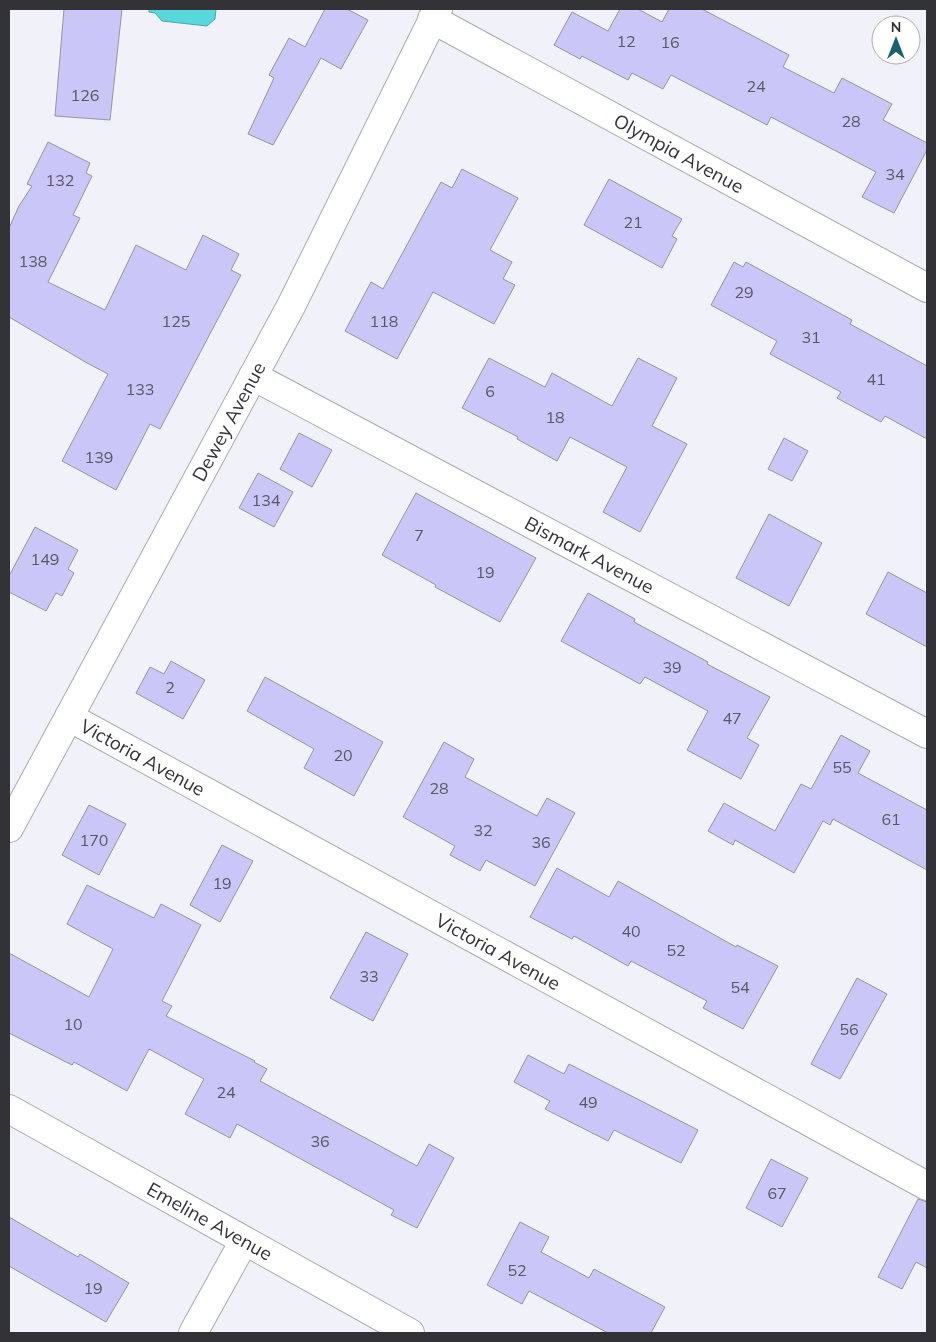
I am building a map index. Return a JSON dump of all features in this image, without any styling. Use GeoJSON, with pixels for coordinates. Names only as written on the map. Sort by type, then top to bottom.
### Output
{"type":"FeatureCollection","features":[{"type":"Feature","properties":{"kind":"street","name":"Olympia Avenue"},"geometry":{"type":"LineString","coordinates":[[435,14],[927,288]]}},
{"type":"Feature","properties":{"kind":"street","name":"Dewey Avenue"},"geometry":{"type":"LineString","coordinates":[[9,828],[295,297],[435,14]]}},
{"type":"Feature","properties":{"kind":"street","name":"Bismark Avenue"},"geometry":{"type":"LineString","coordinates":[[253,376],[927,734]]}},
{"type":"Feature","properties":{"kind":"street","name":"Victoria Avenue"},"geometry":{"type":"LineString","coordinates":[[69,717],[927,1186]]}},
{"type":"Feature","properties":{"kind":"street","name":"Emeline Avenue"},"geometry":{"type":"LineString","coordinates":[[9,1109],[410,1333]]}},
{"type":"Feature","properties":{"kind":"street"},"geometry":{"type":"LineString","coordinates":[[193,1333],[244,1241]]}},
{"type":"Feature","properties":{"kind":"water"},"geometry":{"type":"Polygon","coordinates":[[[149,9],[216,9],[215,19],[207,26],[162,21],[155,13],[149,12],[149,9]]]}},
{"type":"Feature","properties":{"kind":"building"},"geometry":{"type":"Polygon","coordinates":[[[64,9],[122,9],[110,120],[55,116],[64,9]]]}},
{"type":"Feature","properties":{"kind":"building"},"geometry":{"type":"Polygon","coordinates":[[[325,9],[347,9],[368,20],[341,69],[321,58],[273,145],[248,134],[274,78],[269,75],[289,38],[305,47],[325,9]]]}},
{"type":"Feature","properties":{"kind":"building"},"geometry":{"type":"Polygon","coordinates":[[[620,9],[638,9],[662,22],[669,9],[702,9],[789,55],[783,67],[834,93],[842,78],[892,104],[883,120],[927,143],[927,150],[894,213],[862,197],[876,172],[771,117],[767,125],[671,75],[663,89],[632,73],[628,80],[582,56],[580,59],[554,45],[572,12],[608,31],[620,9]]]}},
{"type":"Feature","properties":{"kind":"building"},"geometry":{"type":"Polygon","coordinates":[[[48,142],[90,163],[86,173],[92,176],[73,215],[80,218],[48,282],[105,310],[136,245],[186,270],[203,235],[239,254],[231,270],[241,275],[160,429],[150,424],[116,490],[62,461],[108,374],[9,317],[9,228],[19,206],[32,186],[27,184],[48,142]]]}},
{"type":"Feature","properties":{"kind":"building"},"geometry":{"type":"Polygon","coordinates":[[[462,169],[518,198],[490,250],[512,262],[503,279],[515,285],[494,324],[433,292],[397,359],[345,331],[371,282],[383,289],[441,182],[452,188],[462,169]]]}},
{"type":"Feature","properties":{"kind":"building"},"geometry":{"type":"Polygon","coordinates":[[[609,179],[682,219],[672,236],[677,239],[662,268],[584,225],[609,179]]]}},
{"type":"Feature","properties":{"kind":"building"},"geometry":{"type":"Polygon","coordinates":[[[734,262],[743,267],[746,262],[852,320],[850,324],[927,366],[927,439],[885,416],[881,422],[837,398],[841,392],[770,354],[777,341],[711,305],[734,262]]]}},
{"type":"Feature","properties":{"kind":"building"},"geometry":{"type":"Polygon","coordinates":[[[489,358],[545,387],[552,373],[612,406],[638,358],[677,378],[652,426],[687,444],[640,532],[603,512],[627,467],[570,437],[557,461],[517,439],[518,437],[462,408],[489,358]]]}},
{"type":"Feature","properties":{"kind":"building"},"geometry":{"type":"Polygon","coordinates":[[[299,433],[332,450],[312,487],[280,469],[299,433]]]}},
{"type":"Feature","properties":{"kind":"building"},"geometry":{"type":"Polygon","coordinates":[[[784,438],[808,451],[792,481],[768,469],[784,438]]]}},
{"type":"Feature","properties":{"kind":"building"},"geometry":{"type":"Polygon","coordinates":[[[258,473],[293,492],[274,527],[239,508],[258,473]]]}},
{"type":"Feature","properties":{"kind":"building"},"geometry":{"type":"Polygon","coordinates":[[[416,493],[536,558],[500,622],[435,587],[436,585],[382,555],[416,493]]]}},
{"type":"Feature","properties":{"kind":"building"},"geometry":{"type":"Polygon","coordinates":[[[769,514],[822,543],[789,606],[736,578],[769,514]]]}},
{"type":"Feature","properties":{"kind":"building"},"geometry":{"type":"Polygon","coordinates":[[[35,527],[78,550],[68,569],[74,573],[62,596],[56,593],[46,611],[9,592],[9,576],[35,527]]]}},
{"type":"Feature","properties":{"kind":"building"},"geometry":{"type":"Polygon","coordinates":[[[888,572],[927,593],[927,647],[866,614],[888,572]]]}},
{"type":"Feature","properties":{"kind":"building"},"geometry":{"type":"Polygon","coordinates":[[[588,593],[635,619],[634,622],[708,662],[707,664],[770,697],[747,738],[759,745],[741,779],[687,750],[708,711],[645,677],[640,684],[561,641],[588,593]]]}},
{"type":"Feature","properties":{"kind":"building"},"geometry":{"type":"Polygon","coordinates":[[[171,661],[205,680],[183,719],[136,693],[150,667],[164,674],[171,661]]]}},
{"type":"Feature","properties":{"kind":"building"},"geometry":{"type":"Polygon","coordinates":[[[265,677],[383,742],[354,796],[304,768],[314,749],[247,711],[265,677]]]}},
{"type":"Feature","properties":{"kind":"building"},"geometry":{"type":"Polygon","coordinates":[[[841,735],[870,751],[858,773],[927,810],[927,870],[833,819],[830,825],[823,821],[794,873],[735,840],[733,845],[708,831],[724,803],[775,831],[801,784],[811,789],[841,735]]]}},
{"type":"Feature","properties":{"kind":"building"},"geometry":{"type":"Polygon","coordinates":[[[444,742],[474,759],[465,777],[537,816],[547,798],[575,813],[535,886],[486,860],[480,871],[450,855],[455,846],[403,817],[444,742]]]}},
{"type":"Feature","properties":{"kind":"building"},"geometry":{"type":"Polygon","coordinates":[[[89,805],[126,824],[99,875],[62,855],[89,805]]]}},
{"type":"Feature","properties":{"kind":"building"},"geometry":{"type":"Polygon","coordinates":[[[222,845],[253,861],[220,922],[190,905],[222,845]]]}},
{"type":"Feature","properties":{"kind":"building"},"geometry":{"type":"Polygon","coordinates":[[[557,868],[609,897],[618,881],[736,947],[737,945],[778,966],[743,1029],[703,1008],[707,1001],[631,961],[628,966],[574,936],[572,939],[530,917],[557,868]]]}},
{"type":"Feature","properties":{"kind":"building"},"geometry":{"type":"Polygon","coordinates":[[[87,885],[154,918],[161,904],[201,925],[162,1001],[172,1006],[166,1016],[255,1061],[267,1069],[260,1081],[417,1166],[429,1144],[454,1158],[417,1228],[391,1215],[394,1210],[237,1124],[230,1138],[185,1114],[204,1079],[149,1049],[127,1091],[74,1062],[72,1065],[9,1033],[9,953],[89,997],[113,949],[67,924],[87,885]]]}},
{"type":"Feature","properties":{"kind":"building"},"geometry":{"type":"Polygon","coordinates":[[[366,932],[408,954],[373,1021],[330,998],[366,932]]]}},
{"type":"Feature","properties":{"kind":"building"},"geometry":{"type":"Polygon","coordinates":[[[857,978],[887,994],[840,1079],[811,1064],[857,978]]]}},
{"type":"Feature","properties":{"kind":"building"},"geometry":{"type":"Polygon","coordinates":[[[528,1055],[564,1074],[569,1064],[698,1130],[681,1163],[614,1130],[608,1141],[545,1109],[550,1101],[514,1082],[528,1055]]]}},
{"type":"Feature","properties":{"kind":"building"},"geometry":{"type":"Polygon","coordinates":[[[771,1159],[808,1178],[782,1227],[746,1208],[771,1159]]]}},
{"type":"Feature","properties":{"kind":"building"},"geometry":{"type":"Polygon","coordinates":[[[918,1199],[927,1202],[927,1268],[916,1262],[902,1289],[878,1277],[918,1199]]]}},
{"type":"Feature","properties":{"kind":"building"},"geometry":{"type":"Polygon","coordinates":[[[9,1217],[78,1257],[80,1254],[129,1283],[106,1322],[9,1266],[9,1217]]]}},
{"type":"Feature","properties":{"kind":"building"},"geometry":{"type":"Polygon","coordinates":[[[520,1222],[549,1237],[541,1252],[589,1278],[594,1269],[665,1307],[651,1333],[608,1333],[529,1291],[522,1304],[487,1285],[520,1222]]]}}]}
